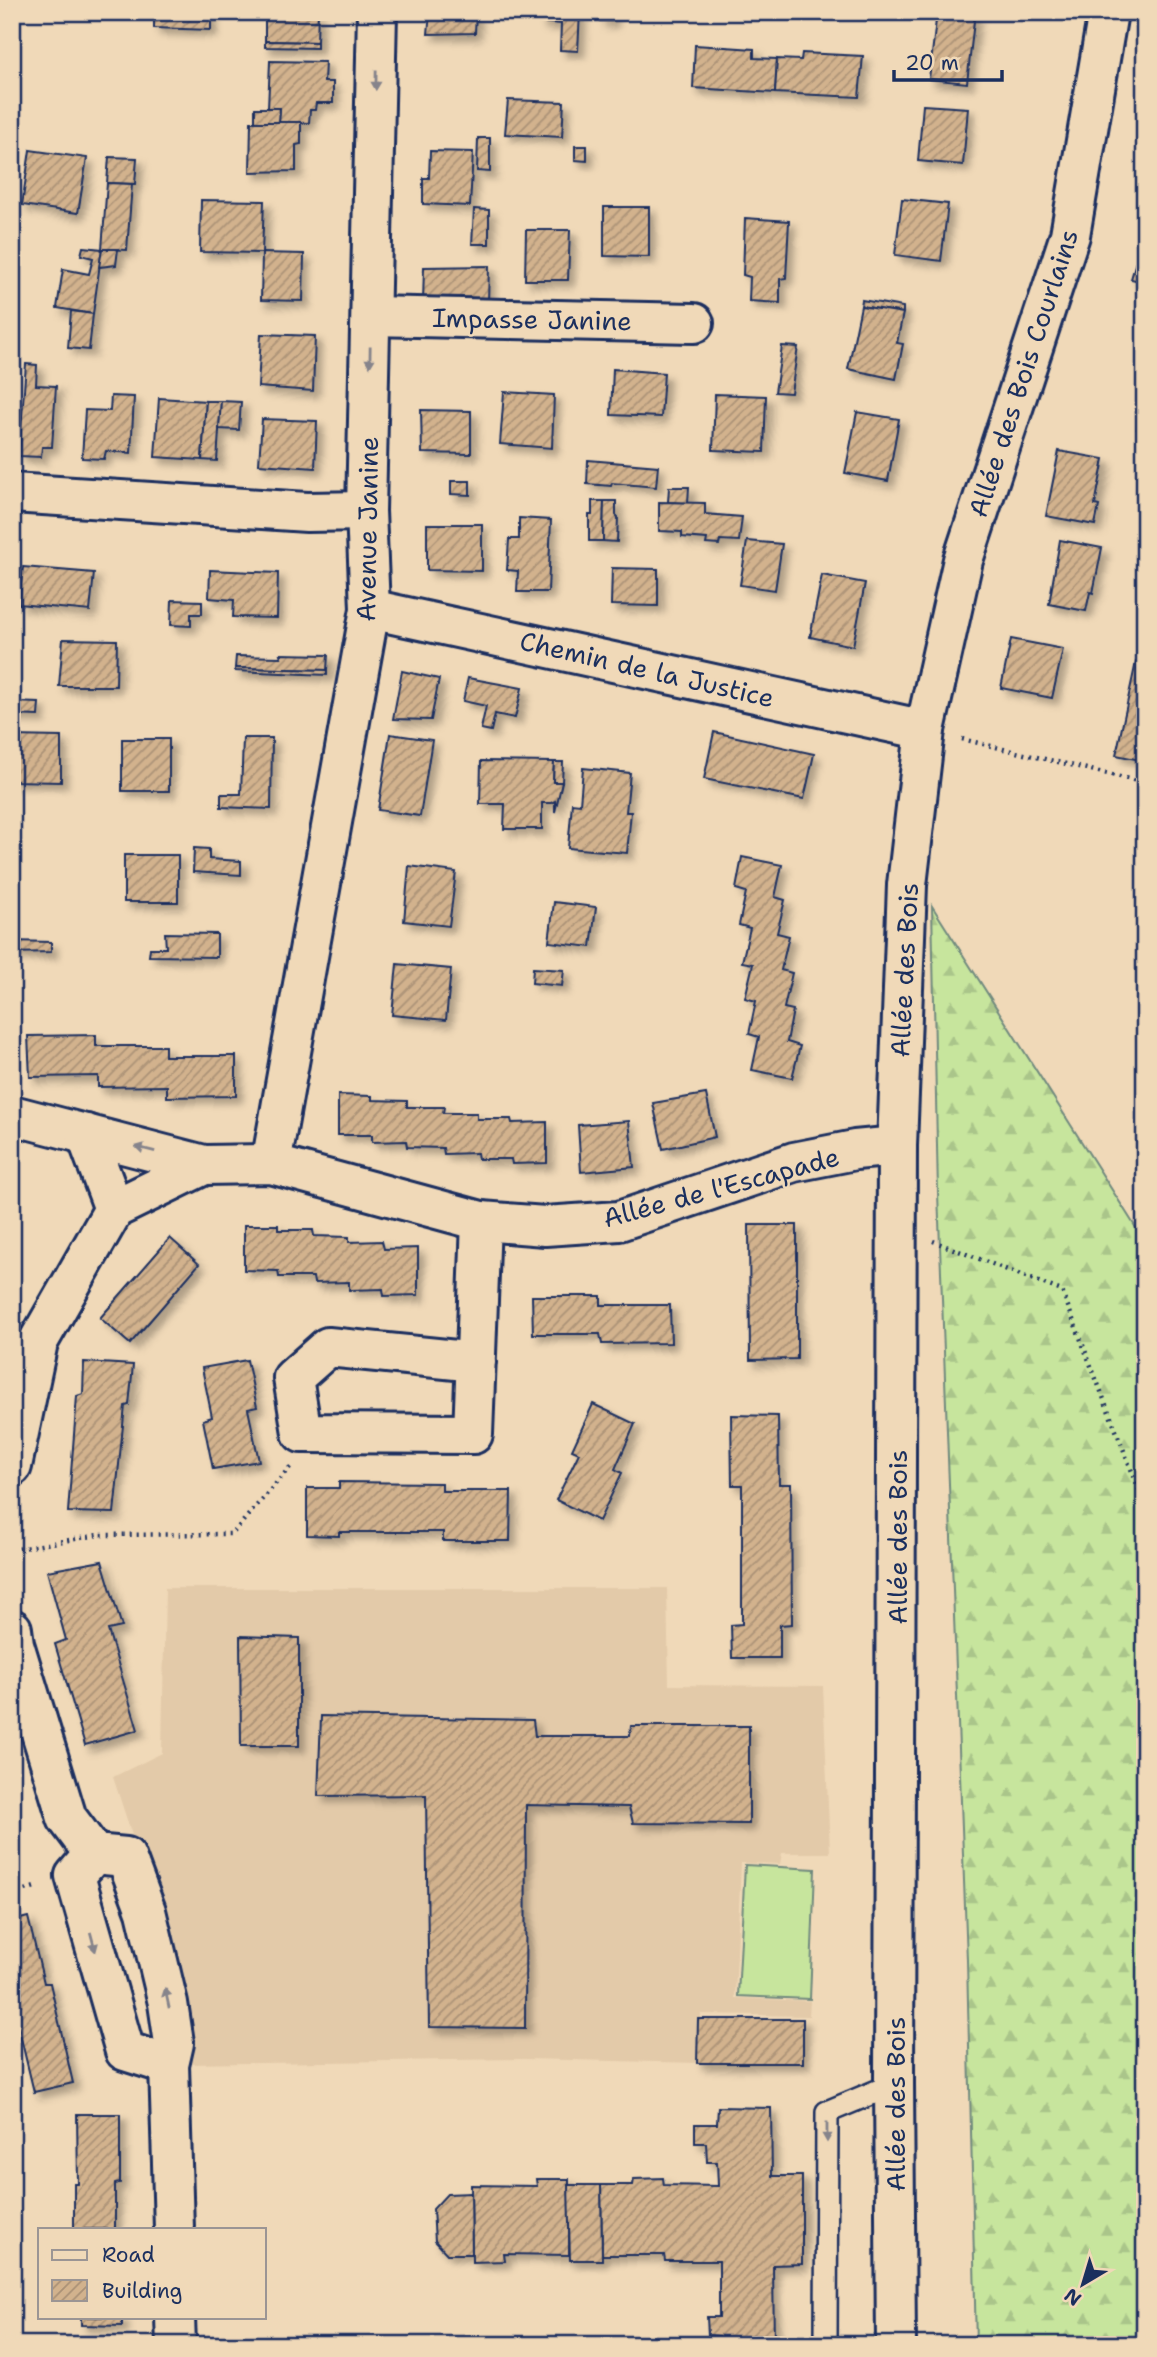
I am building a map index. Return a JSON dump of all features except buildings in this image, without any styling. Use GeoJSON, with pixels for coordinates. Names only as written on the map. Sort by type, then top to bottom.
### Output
{"type":"FeatureCollection","features":[{"type":"Feature","properties":{"kind":"street","name":"Avenue Janine"},"geometry":{"type":"LineString","coordinates":[[271,1164],[370,609],[366,512],[377,12]]}},
{"type":"Feature","properties":{"kind":"street","name":"Allée des Bois Courlains"},"geometry":{"type":"LineString","coordinates":[[925,730],[963,560],[1070,235],[1108,12]]}},
{"type":"Feature","properties":{"kind":"street","name":"Impasse Janine"},"geometry":{"type":"LineString","coordinates":[[371,316],[694,323]]}},
{"type":"Feature","properties":{"kind":"street"},"geometry":{"type":"LineString","coordinates":[[12,493],[307,512],[366,512]]}},
{"type":"Feature","properties":{"kind":"street","name":"Chemin de la Justice"},"geometry":{"type":"LineString","coordinates":[[370,609],[925,730]]}},
{"type":"Feature","properties":{"kind":"street","name":"Allée des Bois"},"geometry":{"type":"LineString","coordinates":[[896,2345],[894,2084],[897,1146],[907,885],[925,730]]}},
{"type":"Feature","properties":{"kind":"street","name":"Allée de l'Escapade"},"geometry":{"type":"LineString","coordinates":[[12,1115],[204,1165],[271,1164],[481,1221],[545,1226],[619,1221],[794,1162],[855,1150],[897,1146]]}},
{"type":"Feature","properties":{"kind":"street"},"geometry":{"type":"LineString","coordinates":[[86,1134],[114,1209]]}},
{"type":"Feature","properties":{"kind":"street"},"geometry":{"type":"LineString","coordinates":[[12,1466],[37,1342],[114,1209],[204,1165]]}},
{"type":"Feature","properties":{"kind":"street"},"geometry":{"type":"LineString","coordinates":[[475,1362],[328,1347],[293,1378],[302,1433],[473,1434],[481,1221]]}},
{"type":"Feature","properties":{"kind":"street"},"geometry":{"type":"LineString","coordinates":[[12,1629],[13,1644],[67,1818],[94,1854],[126,1857],[146,1911],[168,2003],[174,2043],[169,2066],[174,2228]]}},
{"type":"Feature","properties":{"kind":"street"},"geometry":{"type":"LineString","coordinates":[[94,1854],[75,1876],[125,2051],[169,2066]]}},
{"type":"Feature","properties":{"kind":"street"},"geometry":{"type":"LineString","coordinates":[[175,2318],[176,2345]]}},
{"type":"Feature","properties":{"kind":"lane"},"geometry":{"type":"LineString","coordinates":[[827,2345],[827,2112],[894,2084]]}},
{"type":"Feature","properties":{"kind":"path"},"geometry":{"type":"LineString","coordinates":[[925,730],[1145,783]]}},
{"type":"Feature","properties":{"kind":"path"},"geometry":{"type":"LineString","coordinates":[[898,1227],[1062,1291],[1145,1504]]}},
{"type":"Feature","properties":{"kind":"path"},"geometry":{"type":"LineString","coordinates":[[12,1550],[98,1535],[232,1534],[301,1455],[302,1433]]}},
{"type":"Feature","properties":{"kind":"shaded area"},"geometry":{"type":"Polygon","coordinates":[[[165,1588],[667,1588],[669,1685],[823,1686],[830,1853],[782,1853],[780,1864],[741,1863],[735,1998],[810,2001],[809,2016],[701,2014],[701,2063],[525,2059],[188,2064],[159,1918],[113,1777],[162,1753],[165,1588]]]}},
{"type":"Feature","properties":{"kind":"green space"},"geometry":{"type":"Polygon","coordinates":[[[932,906],[1145,1242],[1145,2345],[976,2345],[967,1960],[938,1193],[932,906]]]}},
{"type":"Feature","properties":{"kind":"green space"},"geometry":{"type":"Polygon","coordinates":[[[745,1865],[815,1869],[810,1999],[738,1996],[745,1865]]]}}]}
